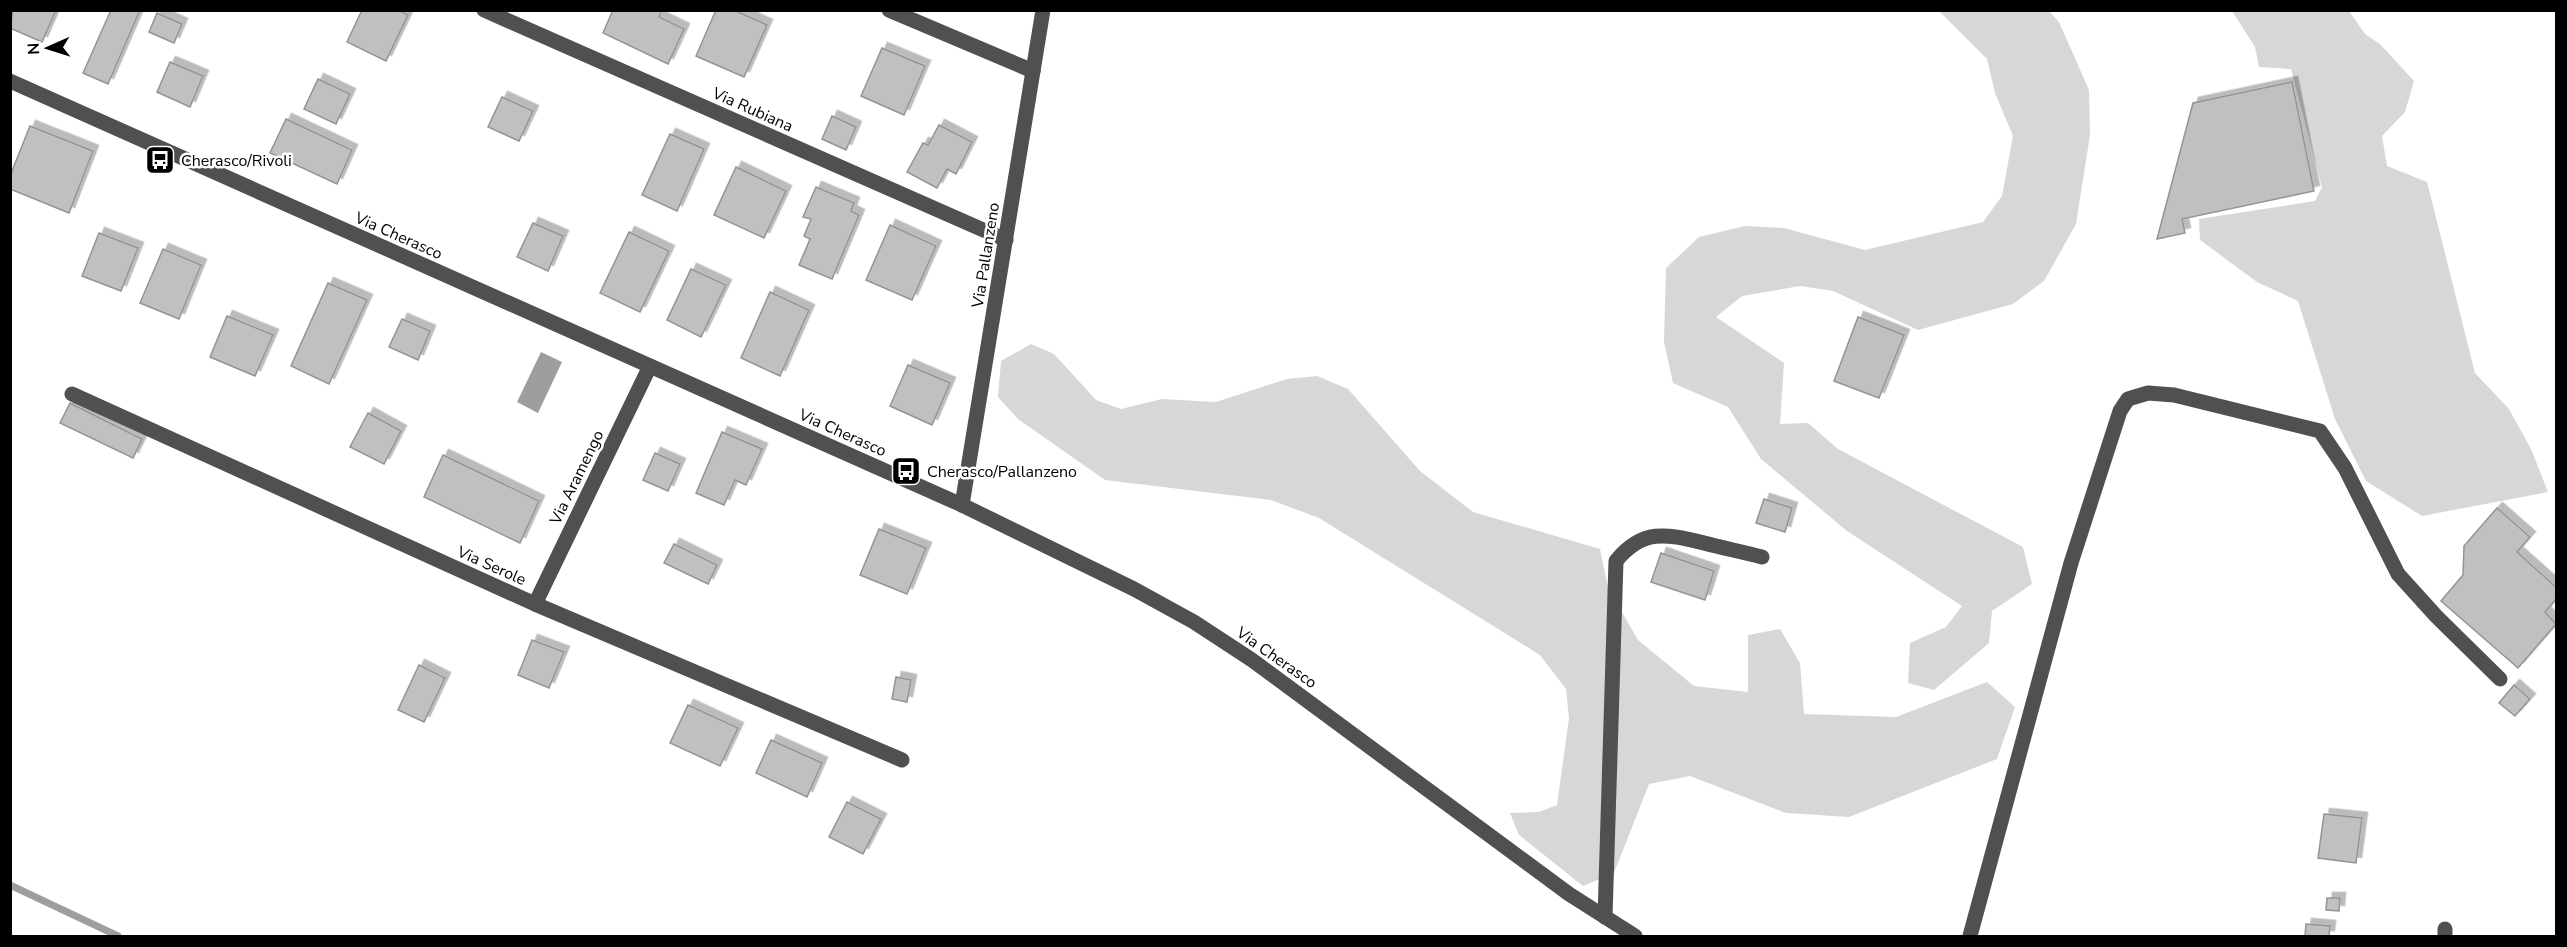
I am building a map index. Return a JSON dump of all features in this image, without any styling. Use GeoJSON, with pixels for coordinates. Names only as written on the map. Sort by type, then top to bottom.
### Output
{"type":"FeatureCollection","features":[{"type":"Feature","properties":{"kind":"street","name":"Via Rubiana"},"geometry":{"type":"LineString","coordinates":[[484,10],[1006,240]]}},
{"type":"Feature","properties":{"kind":"street"},"geometry":{"type":"LineString","coordinates":[[889,10],[1033,71]]}},
{"type":"Feature","properties":{"kind":"street","name":"Via Pallanzeno"},"geometry":{"type":"LineString","coordinates":[[962,505],[1043,10]]}},
{"type":"Feature","properties":{"kind":"street","name":"Via Cherasco"},"geometry":{"type":"LineString","coordinates":[[10,81],[962,505],[1134,590],[1194,622],[1252,660],[1551,881],[1635,936]]}},
{"type":"Feature","properties":{"kind":"street","name":"Via Aramengo"},"geometry":{"type":"LineString","coordinates":[[535,604],[650,366]]}},
{"type":"Feature","properties":{"kind":"street"},"geometry":{"type":"LineString","coordinates":[[1970,936],[2071,563],[2120,411],[2128,399],[2148,393],[2174,395],[2320,431],[2345,468],[2398,574],[2436,616],[2500,679]]}},
{"type":"Feature","properties":{"kind":"street","name":"Via Serole"},"geometry":{"type":"LineString","coordinates":[[72,394],[535,604],[902,760]]}},
{"type":"Feature","properties":{"kind":"street"},"geometry":{"type":"LineString","coordinates":[[1605,917],[1616,561],[1627,547],[1651,536],[1668,534],[1762,557]]}},
{"type":"Feature","properties":{"kind":"shaded area"},"geometry":{"type":"Polygon","coordinates":[[[1939,11],[2049,11],[2059,22],[2089,90],[2090,135],[2076,224],[2044,281],[2013,304],[1918,330],[1833,291],[1800,286],[1742,296],[1716,317],[1784,363],[1780,424],[1808,423],[1838,449],[2023,547],[2032,584],[1992,611],[1989,643],[1934,690],[1908,683],[1910,643],[1946,627],[1962,606],[1847,531],[1761,459],[1728,407],[1673,383],[1664,342],[1666,268],[1699,237],[1745,226],[1784,228],[1865,250],[1983,222],[2002,196],[2013,136],[1995,93],[1987,59],[1939,11]]]}},
{"type":"Feature","properties":{"kind":"shaded area"},"geometry":{"type":"Polygon","coordinates":[[[2232,11],[2349,11],[2365,34],[2380,44],[2414,81],[2405,112],[2382,136],[2387,166],[2427,182],[2475,373],[2509,409],[2531,449],[2548,492],[2422,516],[2366,481],[2335,419],[2298,301],[2257,282],[2200,240],[2199,219],[2315,201],[2322,187],[2291,69],[2259,67],[2255,47],[2232,11]]]}},
{"type":"Feature","properties":{"kind":"shaded area"},"geometry":{"type":"Polygon","coordinates":[[[1031,344],[1054,354],[1096,400],[1121,409],[1162,399],[1216,402],[1287,379],[1317,376],[1348,389],[1420,471],[1473,512],[1600,549],[1608,588],[1638,640],[1694,686],[1748,692],[1748,635],[1780,629],[1800,663],[1804,714],[1896,717],[1987,682],[2015,707],[1997,759],[1849,817],[1786,813],[1690,776],[1649,784],[1614,873],[1583,886],[1519,835],[1510,813],[1539,812],[1557,805],[1569,718],[1566,689],[1540,655],[1319,518],[1271,500],[1105,480],[1018,419],[998,397],[1001,361],[1031,344]]]}},
{"type":"Feature","properties":{"kind":"shaded area"},"geometry":{"type":"Polygon","coordinates":[[[541,352],[562,362],[538,413],[517,402],[541,352]]]}},
{"type":"Feature","properties":{"kind":"building"},"geometry":{"type":"Polygon","coordinates":[[[13,10],[56,10],[42,42],[10,28],[13,10]]]}},
{"type":"Feature","properties":{"kind":"building"},"geometry":{"type":"Polygon","coordinates":[[[111,10],[140,10],[108,84],[83,73],[111,10]]]}},
{"type":"Feature","properties":{"kind":"building"},"geometry":{"type":"Polygon","coordinates":[[[362,10],[399,10],[408,15],[386,61],[347,42],[362,10]]]}},
{"type":"Feature","properties":{"kind":"building"},"geometry":{"type":"Polygon","coordinates":[[[613,10],[662,10],[659,17],[684,29],[668,64],[603,33],[613,10]]]}},
{"type":"Feature","properties":{"kind":"building"},"geometry":{"type":"Polygon","coordinates":[[[716,10],[734,10],[767,25],[744,77],[696,56],[716,10]]]}},
{"type":"Feature","properties":{"kind":"building"},"geometry":{"type":"Polygon","coordinates":[[[157,13],[182,24],[174,43],[149,32],[157,13]]]}},
{"type":"Feature","properties":{"kind":"building"},"geometry":{"type":"Polygon","coordinates":[[[882,48],[925,66],[904,115],[861,96],[882,48]]]}},
{"type":"Feature","properties":{"kind":"building"},"geometry":{"type":"Polygon","coordinates":[[[170,62],[203,76],[190,107],[157,92],[170,62]]]}},
{"type":"Feature","properties":{"kind":"building"},"geometry":{"type":"Polygon","coordinates":[[[318,79],[350,94],[336,124],[304,109],[318,79]]]}},
{"type":"Feature","properties":{"kind":"building"},"geometry":{"type":"Polygon","coordinates":[[[2292,82],[2314,191],[2182,219],[2185,233],[2157,239],[2193,103],[2292,82]]]}},
{"type":"Feature","properties":{"kind":"building"},"geometry":{"type":"Polygon","coordinates":[[[502,97],[533,111],[519,141],[488,127],[502,97]]]}},
{"type":"Feature","properties":{"kind":"building"},"geometry":{"type":"Polygon","coordinates":[[[832,116],[856,127],[846,150],[822,139],[832,116]]]}},
{"type":"Feature","properties":{"kind":"building"},"geometry":{"type":"Polygon","coordinates":[[[286,119],[352,150],[337,184],[270,153],[286,119]]]}},
{"type":"Feature","properties":{"kind":"building"},"geometry":{"type":"Polygon","coordinates":[[[939,125],[972,142],[956,174],[947,169],[937,188],[907,172],[923,143],[928,145],[939,125]]]}},
{"type":"Feature","properties":{"kind":"building"},"geometry":{"type":"Polygon","coordinates":[[[30,126],[93,151],[69,213],[10,189],[10,176],[30,126]]]}},
{"type":"Feature","properties":{"kind":"building"},"geometry":{"type":"Polygon","coordinates":[[[670,134],[704,149],[677,211],[642,195],[670,134]]]}},
{"type":"Feature","properties":{"kind":"building"},"geometry":{"type":"Polygon","coordinates":[[[736,167],[786,191],[764,238],[714,215],[736,167]]]}},
{"type":"Feature","properties":{"kind":"building"},"geometry":{"type":"Polygon","coordinates":[[[816,187],[854,203],[851,211],[859,215],[832,279],[799,265],[810,239],[804,236],[811,219],[803,217],[816,187]]]}},
{"type":"Feature","properties":{"kind":"building"},"geometry":{"type":"Polygon","coordinates":[[[533,223],[563,236],[548,271],[517,257],[533,223]]]}},
{"type":"Feature","properties":{"kind":"building"},"geometry":{"type":"Polygon","coordinates":[[[890,225],[936,246],[912,300],[866,280],[890,225]]]}},
{"type":"Feature","properties":{"kind":"building"},"geometry":{"type":"Polygon","coordinates":[[[629,232],[669,251],[640,312],[600,293],[629,232]]]}},
{"type":"Feature","properties":{"kind":"building"},"geometry":{"type":"Polygon","coordinates":[[[99,233],[138,248],[121,291],[82,276],[99,233]]]}},
{"type":"Feature","properties":{"kind":"building"},"geometry":{"type":"Polygon","coordinates":[[[163,249],[201,265],[179,319],[140,303],[163,249]]]}},
{"type":"Feature","properties":{"kind":"building"},"geometry":{"type":"Polygon","coordinates":[[[691,269],[726,285],[701,337],[667,320],[691,269]]]}},
{"type":"Feature","properties":{"kind":"building"},"geometry":{"type":"Polygon","coordinates":[[[328,283],[367,300],[329,384],[291,366],[328,283]]]}},
{"type":"Feature","properties":{"kind":"building"},"geometry":{"type":"Polygon","coordinates":[[[770,292],[809,310],[780,376],[741,358],[770,292]]]}},
{"type":"Feature","properties":{"kind":"building"},"geometry":{"type":"Polygon","coordinates":[[[227,316],[273,335],[255,376],[210,357],[227,316]]]}},
{"type":"Feature","properties":{"kind":"building"},"geometry":{"type":"Polygon","coordinates":[[[1858,317],[1904,335],[1879,398],[1834,381],[1858,317]]]}},
{"type":"Feature","properties":{"kind":"building"},"geometry":{"type":"Polygon","coordinates":[[[402,319],[430,331],[418,360],[389,347],[402,319]]]}},
{"type":"Feature","properties":{"kind":"building"},"geometry":{"type":"Polygon","coordinates":[[[908,365],[950,383],[932,425],[890,406],[908,365]]]}},
{"type":"Feature","properties":{"kind":"building"},"geometry":{"type":"Polygon","coordinates":[[[70,403],[142,439],[133,458],[60,423],[70,403]]]}},
{"type":"Feature","properties":{"kind":"building"},"geometry":{"type":"Polygon","coordinates":[[[368,413],[401,431],[384,464],[350,447],[368,413]]]}},
{"type":"Feature","properties":{"kind":"building"},"geometry":{"type":"Polygon","coordinates":[[[722,432],[762,449],[746,485],[735,480],[724,505],[696,493],[722,432]]]}},
{"type":"Feature","properties":{"kind":"building"},"geometry":{"type":"Polygon","coordinates":[[[655,453],[680,464],[668,491],[643,480],[655,453]]]}},
{"type":"Feature","properties":{"kind":"building"},"geometry":{"type":"Polygon","coordinates":[[[443,455],[539,501],[520,543],[424,497],[443,455]]]}},
{"type":"Feature","properties":{"kind":"building"},"geometry":{"type":"Polygon","coordinates":[[[1764,499],[1792,508],[1785,532],[1756,523],[1764,499]]]}},
{"type":"Feature","properties":{"kind":"building"},"geometry":{"type":"Polygon","coordinates":[[[2497,508],[2530,537],[2517,552],[2556,587],[2556,599],[2545,612],[2556,624],[2518,668],[2441,601],[2463,575],[2464,546],[2497,508]]]}},
{"type":"Feature","properties":{"kind":"building"},"geometry":{"type":"Polygon","coordinates":[[[879,529],[926,548],[907,594],[860,575],[879,529]]]}},
{"type":"Feature","properties":{"kind":"building"},"geometry":{"type":"Polygon","coordinates":[[[674,544],[717,565],[708,584],[664,563],[674,544]]]}},
{"type":"Feature","properties":{"kind":"building"},"geometry":{"type":"Polygon","coordinates":[[[1661,553],[1714,571],[1705,600],[1651,582],[1661,553]]]}},
{"type":"Feature","properties":{"kind":"building"},"geometry":{"type":"Polygon","coordinates":[[[532,640],[564,652],[549,688],[518,675],[532,640]]]}},
{"type":"Feature","properties":{"kind":"building"},"geometry":{"type":"Polygon","coordinates":[[[419,665],[445,678],[424,722],[398,710],[419,665]]]}},
{"type":"Feature","properties":{"kind":"building"},"geometry":{"type":"Polygon","coordinates":[[[896,677],[911,680],[907,702],[892,699],[896,677]]]}},
{"type":"Feature","properties":{"kind":"building"},"geometry":{"type":"Polygon","coordinates":[[[2514,685],[2530,699],[2515,716],[2499,703],[2514,685]]]}},
{"type":"Feature","properties":{"kind":"building"},"geometry":{"type":"Polygon","coordinates":[[[688,705],[738,728],[720,766],[670,743],[688,705]]]}},
{"type":"Feature","properties":{"kind":"building"},"geometry":{"type":"Polygon","coordinates":[[[771,740],[822,763],[807,797],[756,773],[771,740]]]}},
{"type":"Feature","properties":{"kind":"building"},"geometry":{"type":"Polygon","coordinates":[[[847,802],[881,819],[863,854],[829,837],[847,802]]]}},
{"type":"Feature","properties":{"kind":"building"},"geometry":{"type":"Polygon","coordinates":[[[2324,814],[2362,818],[2356,863],[2318,858],[2324,814]]]}},
{"type":"Feature","properties":{"kind":"building"},"geometry":{"type":"Polygon","coordinates":[[[2327,898],[2340,898],[2339,911],[2326,910],[2327,898]]]}},
{"type":"Feature","properties":{"kind":"building"},"geometry":{"type":"Polygon","coordinates":[[[2306,924],[2330,926],[2329,936],[2305,936],[2306,924]]]}},
{"type":"Feature","properties":{"kind":"waterway"},"geometry":{"type":"LineString","coordinates":[[10,885],[118,936]]}},
{"type":"Feature","properties":{"kind":"place","name":"Cherasco/Rivoli"},"geometry":{"type":"Point","coordinates":[160,160]}},
{"type":"Feature","properties":{"kind":"place","name":"Cherasco/Pallanzeno"},"geometry":{"type":"Point","coordinates":[906,471]}}]}
